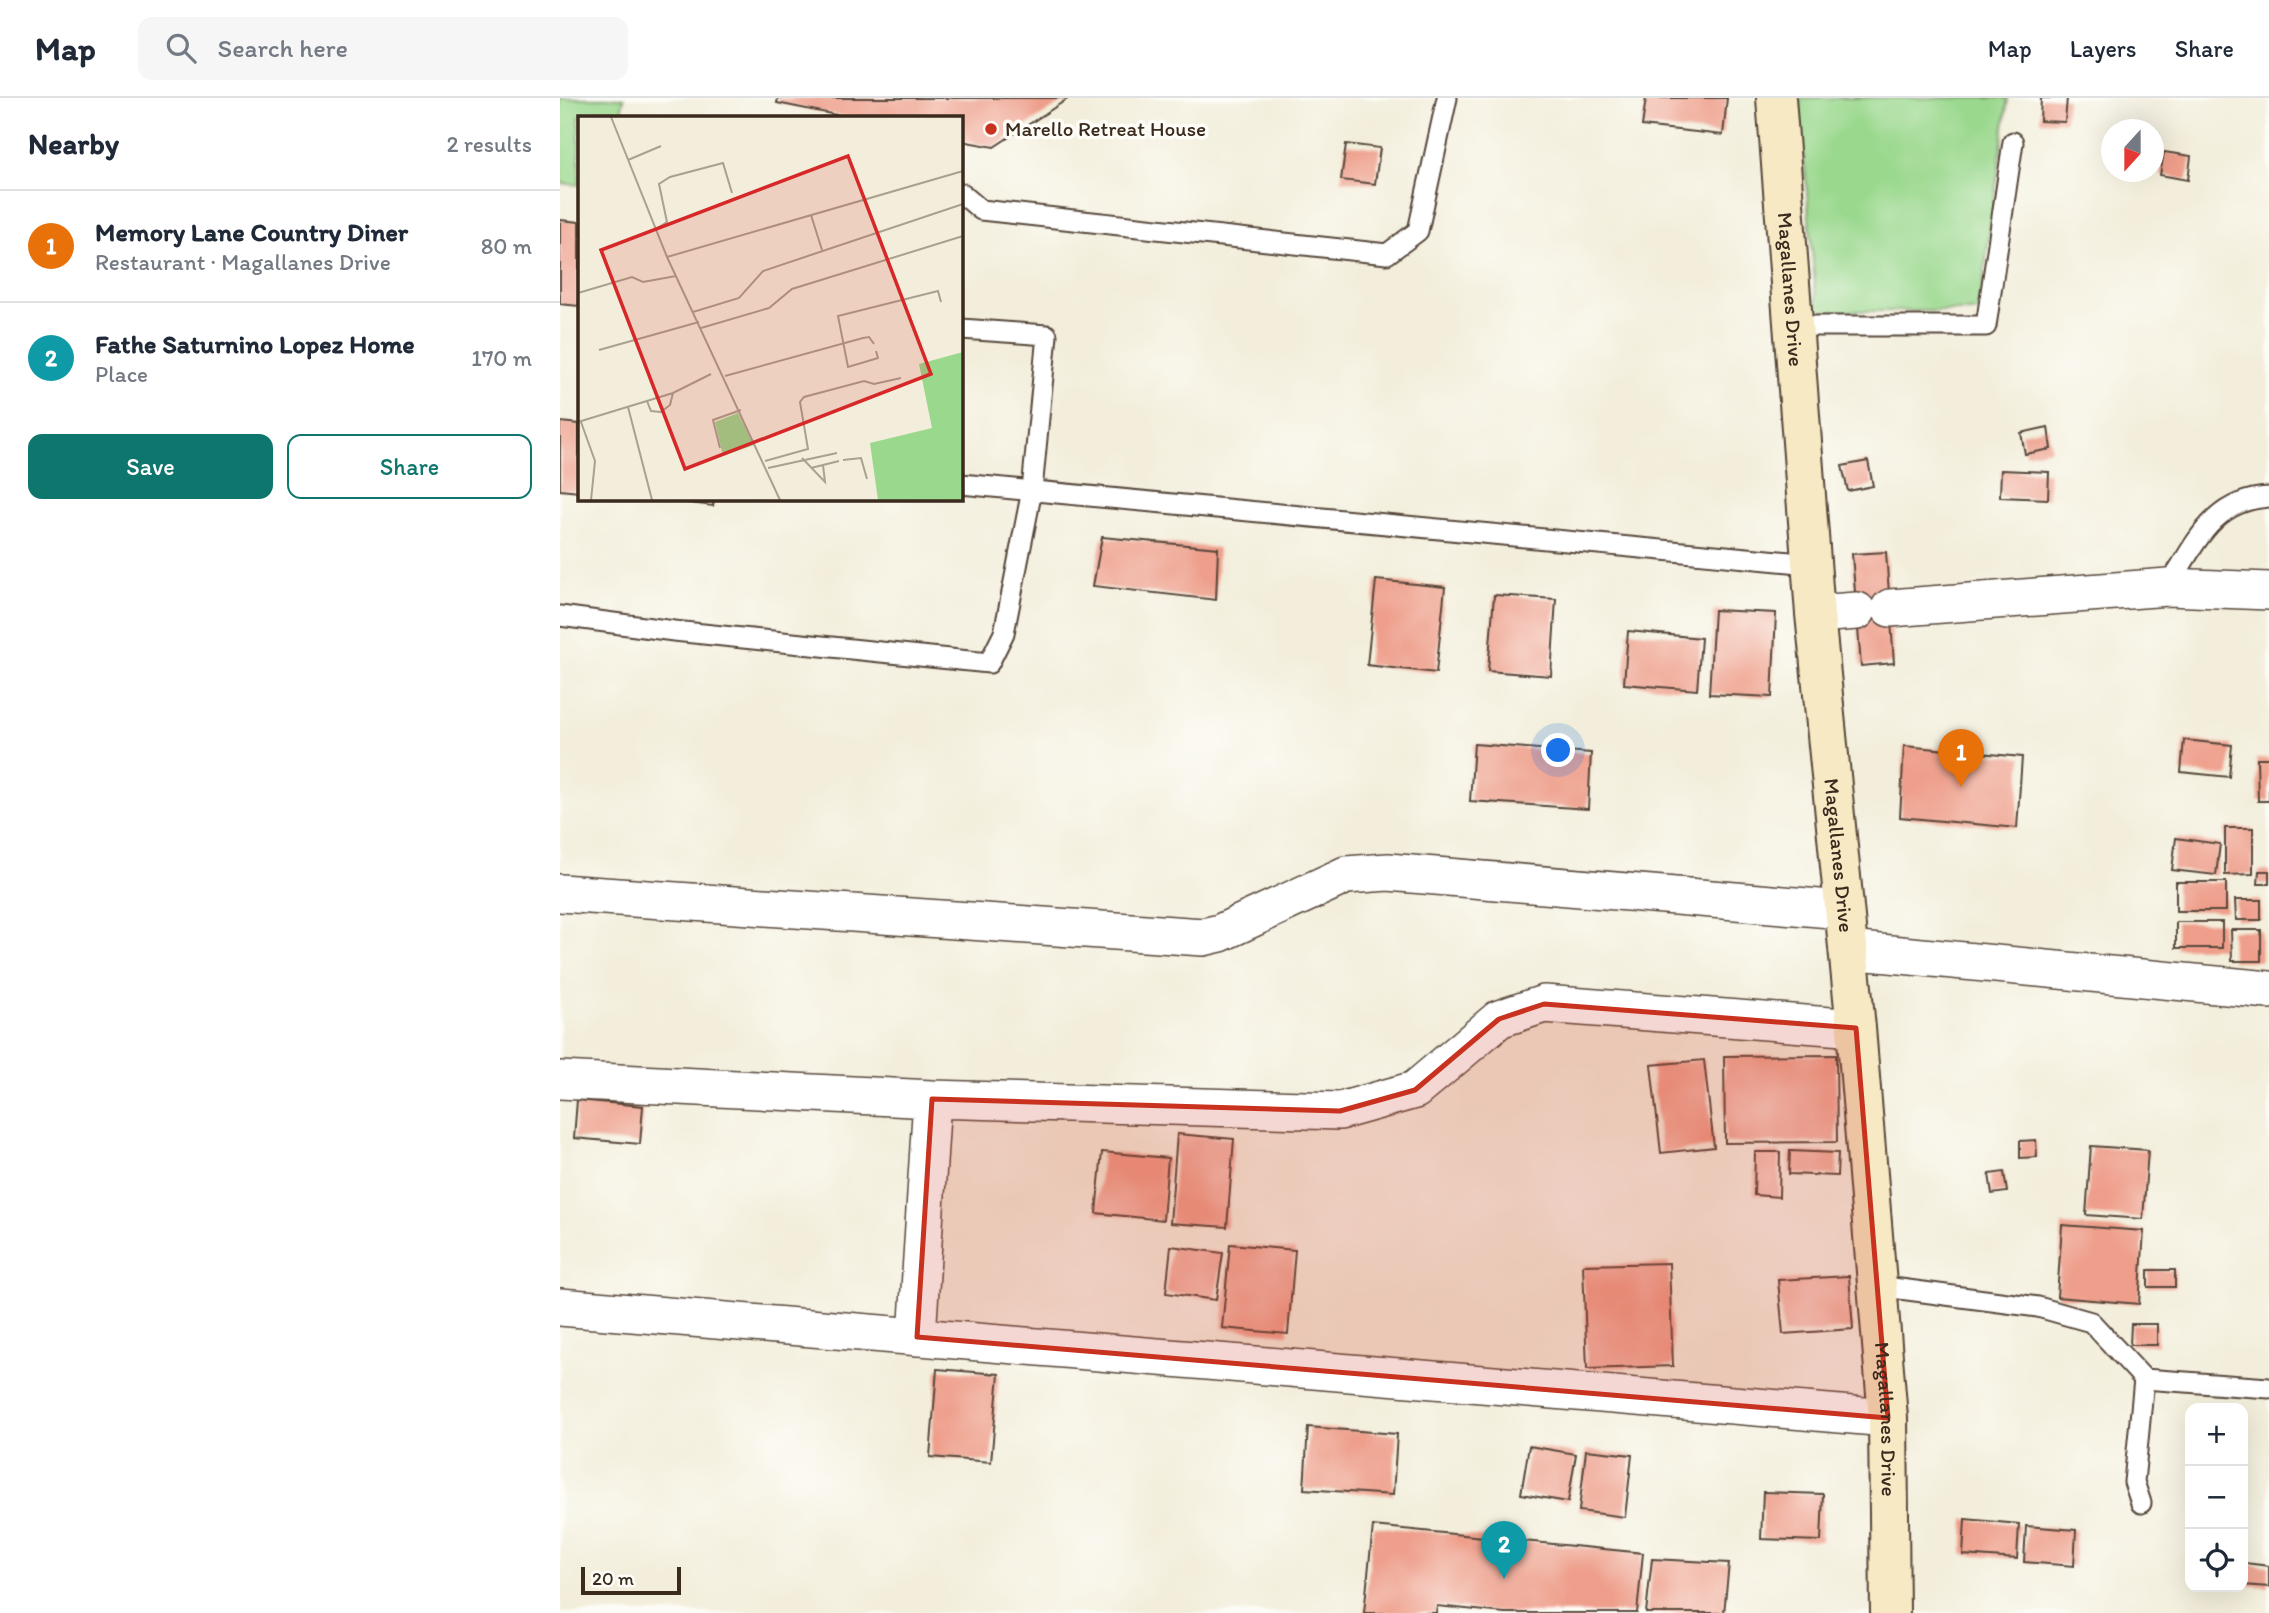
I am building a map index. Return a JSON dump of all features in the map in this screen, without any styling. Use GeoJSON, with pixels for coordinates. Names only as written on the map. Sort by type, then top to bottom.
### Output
{"type":"FeatureCollection","features":[{"type":"Feature","properties":{"kind":"street","name":"Magallanes Drive"},"geometry":{"type":"LineString","coordinates":[[1776,98],[1815,614],[1856,1028],[1888,1418],[1890,1613]]}},
{"type":"Feature","properties":{"kind":"street"},"geometry":{"type":"LineString","coordinates":[[1815,614],[2168,587],[2269,591]]}},
{"type":"Feature","properties":{"kind":"street"},"geometry":{"type":"LineString","coordinates":[[560,893],[1203,937],[1220,933],[1346,875],[1388,872],[1843,911]]}},
{"type":"Feature","properties":{"kind":"street"},"geometry":{"type":"LineString","coordinates":[[1847,950],[2269,990]]}},
{"type":"Feature","properties":{"kind":"street"},"geometry":{"type":"LineString","coordinates":[[560,1080],[932,1099],[1340,1111],[1415,1090],[1499,1019],[1544,1004],[1856,1028]]}},
{"type":"Feature","properties":{"kind":"street"},"geometry":{"type":"LineString","coordinates":[[917,1337],[932,1099]]}},
{"type":"Feature","properties":{"kind":"street"},"geometry":{"type":"LineString","coordinates":[[560,1307],[1888,1418]]}},
{"type":"Feature","properties":{"kind":"lane"},"geometry":{"type":"LineString","coordinates":[[962,194],[981,210],[1387,254],[1418,231],[1447,98]]}},
{"type":"Feature","properties":{"kind":"lane"},"geometry":{"type":"LineString","coordinates":[[1795,326],[1986,326],[2013,142]]}},
{"type":"Feature","properties":{"kind":"lane"},"geometry":{"type":"LineString","coordinates":[[560,616],[989,663],[1004,633],[1031,490],[1046,335],[962,329]]}},
{"type":"Feature","properties":{"kind":"lane"},"geometry":{"type":"LineString","coordinates":[[962,484],[1811,564]]}},
{"type":"Feature","properties":{"kind":"lane"},"geometry":{"type":"LineString","coordinates":[[2168,587],[2212,518],[2247,498],[2269,497]]}},
{"type":"Feature","properties":{"kind":"lane"},"geometry":{"type":"LineString","coordinates":[[1877,1286],[2038,1307],[2091,1322],[2144,1379],[2269,1388]]}},
{"type":"Feature","properties":{"kind":"lane"},"geometry":{"type":"LineString","coordinates":[[2141,1503],[2134,1482],[2144,1379]]}},
{"type":"Feature","properties":{"kind":"highlighted area"},"geometry":{"type":"Polygon","coordinates":[[[1544,1004],[1856,1028],[1888,1418],[917,1337],[932,1099],[1340,1111],[1415,1090],[1499,1019],[1544,1004]]]}},
{"type":"Feature","properties":{"kind":"green space"},"geometry":{"type":"Polygon","coordinates":[[[560,98],[624,98],[620,116],[578,116],[578,185],[560,183],[560,98]]]}},
{"type":"Feature","properties":{"kind":"green space"},"geometry":{"type":"Polygon","coordinates":[[[1799,98],[2008,98],[1979,311],[1817,311],[1799,98]]]}},
{"type":"Feature","properties":{"kind":"building","name":"Marello Retreat House"},"geometry":{"type":"Polygon","coordinates":[[[778,98],[1069,98],[994,147],[962,141],[962,116],[841,116],[777,103],[778,98]]]}},
{"type":"Feature","properties":{"kind":"building"},"geometry":{"type":"Polygon","coordinates":[[[1646,98],[1727,98],[1723,135],[1642,126],[1646,98]]]}},
{"type":"Feature","properties":{"kind":"building"},"geometry":{"type":"Polygon","coordinates":[[[2041,98],[2067,98],[2065,122],[2040,121],[2041,98]]]}},
{"type":"Feature","properties":{"kind":"building"},"geometry":{"type":"Polygon","coordinates":[[[1346,144],[1380,148],[1375,184],[1341,180],[1346,144]]]}},
{"type":"Feature","properties":{"kind":"building"},"geometry":{"type":"Polygon","coordinates":[[[2164,152],[2191,156],[2188,180],[2164,176],[2164,152]]]}},
{"type":"Feature","properties":{"kind":"building"},"geometry":{"type":"Polygon","coordinates":[[[560,220],[578,222],[578,306],[560,304],[560,220]]]}},
{"type":"Feature","properties":{"kind":"building"},"geometry":{"type":"Polygon","coordinates":[[[560,422],[578,424],[578,492],[560,490],[560,422]]]}},
{"type":"Feature","properties":{"kind":"building"},"geometry":{"type":"Polygon","coordinates":[[[2048,427],[2051,449],[2025,454],[2021,433],[2048,427]]]}},
{"type":"Feature","properties":{"kind":"building"},"geometry":{"type":"Polygon","coordinates":[[[1868,461],[1873,486],[1848,491],[1842,466],[1868,461]]]}},
{"type":"Feature","properties":{"kind":"building"},"geometry":{"type":"Polygon","coordinates":[[[2001,470],[2049,472],[2048,499],[2000,497],[2001,470]]]}},
{"type":"Feature","properties":{"kind":"building"},"geometry":{"type":"Polygon","coordinates":[[[666,500],[714,500],[713,506],[666,500]]]}},
{"type":"Feature","properties":{"kind":"building"},"geometry":{"type":"Polygon","coordinates":[[[1102,537],[1218,548],[1216,600],[1093,586],[1102,537]]]}},
{"type":"Feature","properties":{"kind":"building"},"geometry":{"type":"Polygon","coordinates":[[[1886,552],[1894,663],[1861,666],[1852,554],[1886,552]]]}},
{"type":"Feature","properties":{"kind":"building"},"geometry":{"type":"Polygon","coordinates":[[[1376,580],[1445,587],[1436,673],[1367,665],[1376,580]]]}},
{"type":"Feature","properties":{"kind":"building"},"geometry":{"type":"Polygon","coordinates":[[[1494,595],[1556,599],[1551,676],[1488,671],[1494,595]]]}},
{"type":"Feature","properties":{"kind":"building"},"geometry":{"type":"Polygon","coordinates":[[[1714,610],[1776,613],[1772,697],[1709,694],[1714,610]]]}},
{"type":"Feature","properties":{"kind":"building"},"geometry":{"type":"Polygon","coordinates":[[[1628,631],[1701,638],[1697,690],[1624,684],[1628,631]]]}},
{"type":"Feature","properties":{"kind":"building"},"geometry":{"type":"Polygon","coordinates":[[[2184,740],[2232,745],[2229,777],[2181,772],[2184,740]]]}},
{"type":"Feature","properties":{"kind":"building"},"geometry":{"type":"Polygon","coordinates":[[[1474,744],[1591,753],[1588,809],[1470,801],[1474,744]]]}},
{"type":"Feature","properties":{"kind":"building"},"geometry":{"type":"Polygon","coordinates":[[[1904,746],[2022,757],[2017,828],[1900,817],[1904,746]]]}},
{"type":"Feature","properties":{"kind":"building"},"geometry":{"type":"Polygon","coordinates":[[[2257,758],[2269,758],[2269,801],[2258,801],[2257,758]]]}},
{"type":"Feature","properties":{"kind":"building"},"geometry":{"type":"Polygon","coordinates":[[[2225,828],[2253,828],[2253,874],[2225,875],[2225,828]]]}},
{"type":"Feature","properties":{"kind":"building"},"geometry":{"type":"Polygon","coordinates":[[[2176,838],[2220,844],[2216,875],[2172,870],[2176,838]]]}},
{"type":"Feature","properties":{"kind":"building"},"geometry":{"type":"Polygon","coordinates":[[[2259,871],[2269,871],[2269,884],[2258,884],[2259,871]]]}},
{"type":"Feature","properties":{"kind":"building"},"geometry":{"type":"Polygon","coordinates":[[[2176,882],[2226,882],[2226,911],[2176,911],[2176,882]]]}},
{"type":"Feature","properties":{"kind":"building"},"geometry":{"type":"Polygon","coordinates":[[[2235,900],[2261,900],[2261,920],[2236,920],[2235,900]]]}},
{"type":"Feature","properties":{"kind":"building"},"geometry":{"type":"Polygon","coordinates":[[[2176,922],[2222,922],[2222,948],[2176,948],[2176,922]]]}},
{"type":"Feature","properties":{"kind":"building"},"geometry":{"type":"Polygon","coordinates":[[[2231,930],[2261,930],[2261,961],[2232,961],[2231,930]]]}},
{"type":"Feature","properties":{"kind":"building"},"geometry":{"type":"Polygon","coordinates":[[[1836,1055],[1837,1142],[1725,1143],[1724,1056],[1836,1055]]]}},
{"type":"Feature","properties":{"kind":"building"},"geometry":{"type":"Polygon","coordinates":[[[1704,1060],[1714,1147],[1661,1153],[1651,1065],[1704,1060]]]}},
{"type":"Feature","properties":{"kind":"building"},"geometry":{"type":"Polygon","coordinates":[[[577,1100],[643,1106],[640,1144],[574,1138],[577,1100]]]}},
{"type":"Feature","properties":{"kind":"building"},"geometry":{"type":"Polygon","coordinates":[[[1177,1134],[1234,1139],[1227,1227],[1170,1223],[1177,1134]]]}},
{"type":"Feature","properties":{"kind":"building"},"geometry":{"type":"Polygon","coordinates":[[[2036,1140],[2037,1157],[2020,1158],[2020,1141],[2036,1140]]]}},
{"type":"Feature","properties":{"kind":"building"},"geometry":{"type":"Polygon","coordinates":[[[2091,1146],[2148,1150],[2143,1219],[2086,1215],[2091,1146]]]}},
{"type":"Feature","properties":{"kind":"building"},"geometry":{"type":"Polygon","coordinates":[[[1790,1151],[1838,1153],[1837,1176],[1789,1174],[1790,1151]]]}},
{"type":"Feature","properties":{"kind":"building"},"geometry":{"type":"Polygon","coordinates":[[[1102,1152],[1168,1158],[1163,1220],[1096,1213],[1102,1152]]]}},
{"type":"Feature","properties":{"kind":"building"},"geometry":{"type":"Polygon","coordinates":[[[1755,1152],[1780,1152],[1779,1197],[1754,1195],[1755,1152]]]}},
{"type":"Feature","properties":{"kind":"building"},"geometry":{"type":"Polygon","coordinates":[[[2004,1172],[2007,1192],[1992,1194],[1989,1174],[2004,1172]]]}},
{"type":"Feature","properties":{"kind":"building"},"geometry":{"type":"Polygon","coordinates":[[[2062,1225],[2144,1231],[2139,1304],[2057,1297],[2062,1225]]]}},
{"type":"Feature","properties":{"kind":"building"},"geometry":{"type":"Polygon","coordinates":[[[1230,1244],[1295,1250],[1288,1334],[1222,1328],[1230,1244]]]}},
{"type":"Feature","properties":{"kind":"building"},"geometry":{"type":"Polygon","coordinates":[[[1171,1246],[1223,1253],[1216,1300],[1166,1293],[1171,1246]]]}},
{"type":"Feature","properties":{"kind":"building"},"geometry":{"type":"Polygon","coordinates":[[[1669,1263],[1673,1366],[1587,1369],[1583,1265],[1669,1263]]]}},
{"type":"Feature","properties":{"kind":"building"},"geometry":{"type":"Polygon","coordinates":[[[2148,1270],[2175,1270],[2175,1287],[2148,1287],[2148,1270]]]}},
{"type":"Feature","properties":{"kind":"building"},"geometry":{"type":"Polygon","coordinates":[[[1849,1276],[1853,1329],[1783,1334],[1778,1280],[1849,1276]]]}},
{"type":"Feature","properties":{"kind":"building"},"geometry":{"type":"Polygon","coordinates":[[[2131,1324],[2157,1324],[2157,1345],[2130,1345],[2131,1324]]]}},
{"type":"Feature","properties":{"kind":"building"},"geometry":{"type":"Polygon","coordinates":[[[937,1369],[999,1374],[991,1462],[930,1457],[937,1369]]]}},
{"type":"Feature","properties":{"kind":"building"},"geometry":{"type":"Polygon","coordinates":[[[1308,1427],[1397,1434],[1393,1495],[1304,1489],[1308,1427]]]}},
{"type":"Feature","properties":{"kind":"building"},"geometry":{"type":"Polygon","coordinates":[[[1529,1446],[1576,1454],[1568,1502],[1521,1494],[1529,1446]]]}},
{"type":"Feature","properties":{"kind":"building"},"geometry":{"type":"Polygon","coordinates":[[[1586,1450],[1632,1455],[1625,1517],[1579,1511],[1586,1450]]]}},
{"type":"Feature","properties":{"kind":"building"},"geometry":{"type":"Polygon","coordinates":[[[1763,1492],[1823,1494],[1821,1541],[1761,1539],[1763,1492]]]}},
{"type":"Feature","properties":{"kind":"building"},"geometry":{"type":"Polygon","coordinates":[[[1965,1519],[2019,1524],[2017,1559],[1963,1555],[1965,1519]]]}},
{"type":"Feature","properties":{"kind":"building"},"geometry":{"type":"Polygon","coordinates":[[[1373,1526],[1643,1553],[1637,1613],[1505,1613],[1437,1606],[1436,1613],[1364,1613],[1373,1526]]]}},
{"type":"Feature","properties":{"kind":"building"},"geometry":{"type":"Polygon","coordinates":[[[2026,1526],[2076,1530],[2074,1566],[2024,1562],[2026,1526]]]}},
{"type":"Feature","properties":{"kind":"building"},"geometry":{"type":"Polygon","coordinates":[[[1652,1559],[1729,1563],[1724,1613],[1646,1613],[1652,1559]]]}},
{"type":"Feature","properties":{"kind":"building"},"geometry":{"type":"Polygon","coordinates":[[[2248,1563],[2269,1566],[2269,1587],[2248,1585],[2248,1563]]]}},
{"type":"Feature","properties":{"kind":"place","name":"Marello Retreat House"},"geometry":{"type":"Point","coordinates":[991,129]}},
{"type":"Feature","properties":{"kind":"place","name":"Memory Lane Country Diner"},"geometry":{"type":"Point","coordinates":[1961,787]}},
{"type":"Feature","properties":{"kind":"place","name":"Fathe Saturnino Lopez Home"},"geometry":{"type":"Point","coordinates":[1504,1579]}}]}
